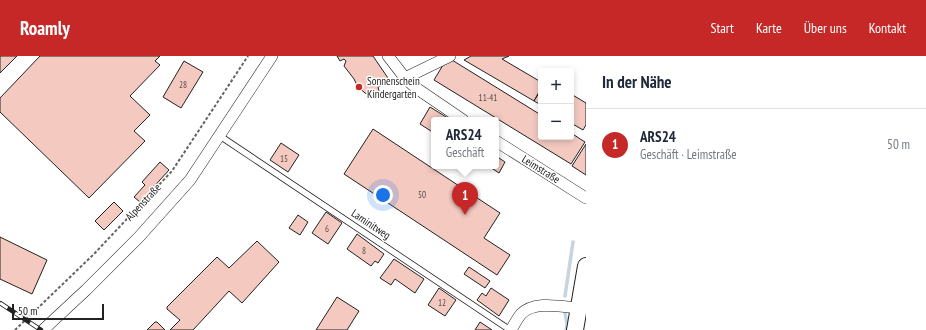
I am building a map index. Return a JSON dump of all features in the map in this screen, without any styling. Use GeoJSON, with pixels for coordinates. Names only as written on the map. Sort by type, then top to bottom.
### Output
{"type":"FeatureCollection","features":[{"type":"Feature","properties":{"kind":"street","name":"Alpenstraße"},"geometry":{"type":"LineString","coordinates":[[43,330],[139,237],[190,180],[272,56]]}},
{"type":"Feature","properties":{"kind":"street"},"geometry":{"type":"LineString","coordinates":[[388,56],[405,78],[416,88],[458,117]]}},
{"type":"Feature","properties":{"kind":"street"},"geometry":{"type":"LineString","coordinates":[[405,78],[450,56]]}},
{"type":"Feature","properties":{"kind":"street","name":"Leimstraße"},"geometry":{"type":"LineString","coordinates":[[499,143],[586,198]]}},
{"type":"Feature","properties":{"kind":"street"},"geometry":{"type":"LineString","coordinates":[[510,330],[526,310],[535,307],[548,306],[578,319],[586,266]]}},
{"type":"Feature","properties":{"kind":"lane","name":"Laminitweg"},"geometry":{"type":"LineString","coordinates":[[220,136],[510,330]]}},
{"type":"Feature","properties":{"kind":"path","name":"Alpenstraße"},"geometry":{"type":"LineString","coordinates":[[15,330],[94,254],[172,171],[248,56]]}},
{"type":"Feature","properties":{"kind":"building"},"geometry":{"type":"Polygon","coordinates":[[[0,56],[17,56],[0,73],[0,56]]]}},
{"type":"Feature","properties":{"kind":"building"},"geometry":{"type":"Polygon","coordinates":[[[40,56],[160,56],[155,61],[160,65],[130,96],[150,115],[134,131],[145,141],[89,198],[0,112],[0,98],[40,56]]]}},
{"type":"Feature","properties":{"kind":"building"},"geometry":{"type":"Polygon","coordinates":[[[337,56],[373,56],[390,81],[378,87],[379,91],[376,98],[365,93],[358,87],[344,66],[346,61],[344,59],[340,61],[337,56]]]}},
{"type":"Feature","properties":{"kind":"building"},"geometry":{"type":"Polygon","coordinates":[[[471,56],[509,56],[502,59],[538,80],[538,94],[534,101],[464,60],[471,56]]]}},
{"type":"Feature","properties":{"kind":"building"},"geometry":{"type":"Polygon","coordinates":[[[452,60],[538,113],[538,140],[574,140],[574,135],[585,142],[571,164],[499,120],[499,117],[494,117],[434,80],[443,65],[452,60]]]}},
{"type":"Feature","properties":{"kind":"building"},"geometry":{"type":"Polygon","coordinates":[[[184,61],[203,72],[181,108],[163,97],[184,61]]]}},
{"type":"Feature","properties":{"kind":"building"},"geometry":{"type":"Polygon","coordinates":[[[538,95],[538,103],[534,101],[538,95]]]}},
{"type":"Feature","properties":{"kind":"building"},"geometry":{"type":"Polygon","coordinates":[[[574,96],[586,103],[586,125],[583,130],[574,125],[574,96]]]}},
{"type":"Feature","properties":{"kind":"building"},"geometry":{"type":"Polygon","coordinates":[[[430,107],[446,117],[431,117],[431,131],[420,124],[430,107]]]}},
{"type":"Feature","properties":{"kind":"building"},"geometry":{"type":"Polygon","coordinates":[[[373,129],[431,167],[431,169],[433,169],[500,213],[484,238],[510,255],[497,275],[344,174],[373,129]]]}},
{"type":"Feature","properties":{"kind":"building"},"geometry":{"type":"Polygon","coordinates":[[[281,143],[299,155],[288,172],[270,160],[281,143]]]}},
{"type":"Feature","properties":{"kind":"building"},"geometry":{"type":"Polygon","coordinates":[[[586,144],[586,175],[572,166],[586,144]]]}},
{"type":"Feature","properties":{"kind":"building"},"geometry":{"type":"Polygon","coordinates":[[[499,158],[505,162],[499,173],[493,169],[499,169],[499,158]]]}},
{"type":"Feature","properties":{"kind":"building"},"geometry":{"type":"Polygon","coordinates":[[[160,162],[169,170],[140,202],[134,197],[145,185],[142,182],[160,162]]]}},
{"type":"Feature","properties":{"kind":"building"},"geometry":{"type":"Polygon","coordinates":[[[114,202],[123,211],[104,230],[95,221],[114,202]]]}},
{"type":"Feature","properties":{"kind":"building"},"geometry":{"type":"Polygon","coordinates":[[[326,212],[342,223],[328,244],[312,233],[326,212]]]}},
{"type":"Feature","properties":{"kind":"building"},"geometry":{"type":"Polygon","coordinates":[[[298,215],[308,222],[300,235],[289,228],[298,215]]]}},
{"type":"Feature","properties":{"kind":"building"},"geometry":{"type":"Polygon","coordinates":[[[357,234],[384,254],[378,263],[375,261],[371,266],[347,249],[357,234]]]}},
{"type":"Feature","properties":{"kind":"building"},"geometry":{"type":"Polygon","coordinates":[[[0,237],[47,260],[32,294],[0,279],[0,237]]]}},
{"type":"Feature","properties":{"kind":"building"},"geometry":{"type":"Polygon","coordinates":[[[257,241],[279,262],[242,303],[229,291],[193,330],[170,330],[180,320],[167,309],[167,307],[217,257],[229,268],[257,241]]]}},
{"type":"Feature","properties":{"kind":"building"},"geometry":{"type":"Polygon","coordinates":[[[394,259],[424,279],[415,293],[395,279],[391,285],[380,278],[394,259]]]}},
{"type":"Feature","properties":{"kind":"building"},"geometry":{"type":"Polygon","coordinates":[[[469,267],[490,281],[485,288],[464,274],[469,267]]]}},
{"type":"Feature","properties":{"kind":"building"},"geometry":{"type":"Polygon","coordinates":[[[439,288],[456,300],[445,316],[428,305],[439,288]]]}},
{"type":"Feature","properties":{"kind":"building"},"geometry":{"type":"Polygon","coordinates":[[[491,288],[509,300],[499,316],[477,300],[482,293],[486,296],[491,288]]]}},
{"type":"Feature","properties":{"kind":"building"},"geometry":{"type":"Polygon","coordinates":[[[337,297],[359,311],[347,330],[316,330],[337,297]]]}},
{"type":"Feature","properties":{"kind":"building"},"geometry":{"type":"Polygon","coordinates":[[[155,322],[157,322],[165,330],[147,330],[155,322]]]}},
{"type":"Feature","properties":{"kind":"building"},"geometry":{"type":"Polygon","coordinates":[[[480,322],[492,330],[475,330],[480,322]]]}},
{"type":"Feature","properties":{"kind":"waterway"},"geometry":{"type":"LineString","coordinates":[[565,296],[573,242]]}},
{"type":"Feature","properties":{"kind":"waterway"},"geometry":{"type":"LineString","coordinates":[[565,313],[567,324],[566,330]]}},
{"type":"Feature","properties":{"kind":"railway"},"geometry":{"type":"LineString","coordinates":[[0,303],[41,330]]}},
{"type":"Feature","properties":{"kind":"place","name":"Sonnenschein Kindergarten"},"geometry":{"type":"Point","coordinates":[359,87]}},
{"type":"Feature","properties":{"kind":"place","name":"ARS24"},"geometry":{"type":"Point","coordinates":[465,215]}}]}
